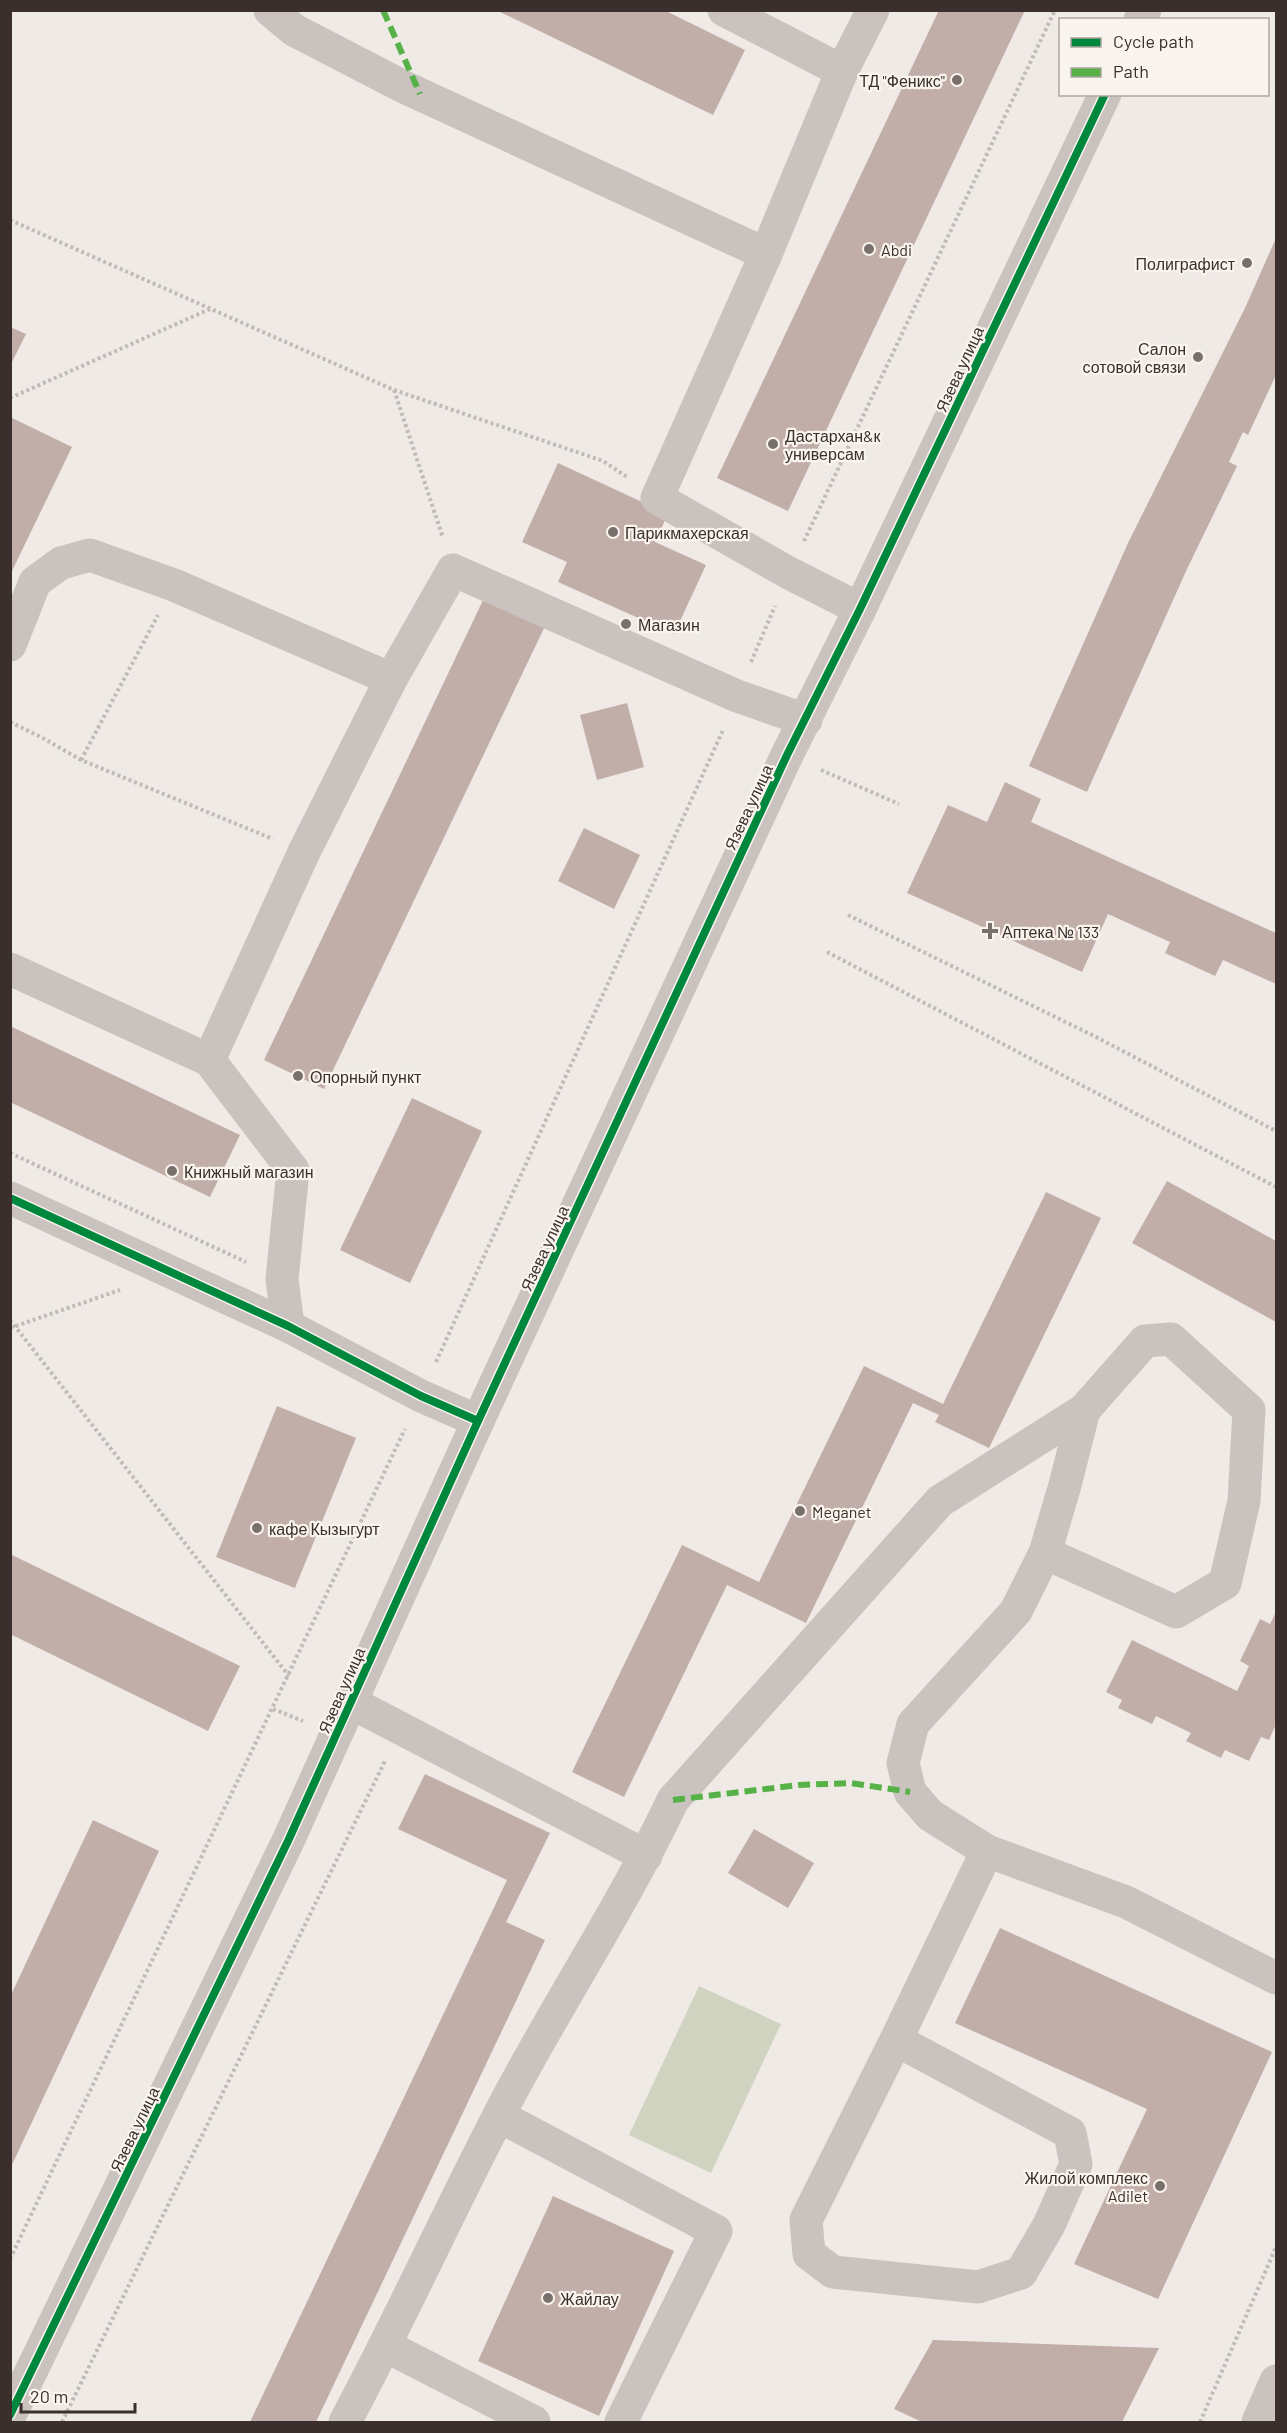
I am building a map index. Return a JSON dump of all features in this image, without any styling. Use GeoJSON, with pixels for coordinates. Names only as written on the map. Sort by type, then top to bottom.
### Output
{"type":"FeatureCollection","features":[{"type":"Feature","properties":{"kind":"street"},"geometry":{"type":"LineString","coordinates":[[270,10],[294,30],[404,87],[766,254]]}},
{"type":"Feature","properties":{"kind":"street"},"geometry":{"type":"LineString","coordinates":[[724,10],[842,70]]}},
{"type":"Feature","properties":{"kind":"street"},"geometry":{"type":"LineString","coordinates":[[860,609],[789,573],[657,498],[766,254],[842,70],[873,10]]}},
{"type":"Feature","properties":{"kind":"street","name":"Язева улица"},"geometry":{"type":"LineString","coordinates":[[10,2415],[288,1841],[478,1421],[772,787],[860,609],[1104,96]]}},
{"type":"Feature","properties":{"kind":"street"},"geometry":{"type":"LineString","coordinates":[[10,645],[34,582],[61,563],[90,555],[174,585],[391,679]]}},
{"type":"Feature","properties":{"kind":"street"},"geometry":{"type":"LineString","coordinates":[[209,1060],[304,852],[391,679],[453,570],[737,696],[806,720]]}},
{"type":"Feature","properties":{"kind":"street"},"geometry":{"type":"LineString","coordinates":[[10,969],[209,1060],[293,1170],[282,1279],[288,1326]]}},
{"type":"Feature","properties":{"kind":"street"},"geometry":{"type":"LineString","coordinates":[[10,1198],[288,1326],[421,1396],[478,1421]]}},
{"type":"Feature","properties":{"kind":"street"},"geometry":{"type":"LineString","coordinates":[[345,2422],[386,2346],[499,2116],[542,2036],[646,1856],[673,1800],[940,1501],[1084,1410],[1145,1341],[1171,1339],[1249,1410],[1244,1501],[1225,1583],[1176,1612],[1045,1553]]}},
{"type":"Feature","properties":{"kind":"street"},"geometry":{"type":"LineString","coordinates":[[1084,1410],[1045,1553],[1016,1611],[914,1724],[903,1763],[910,1792],[930,1815],[987,1851],[1126,1902],[1276,1978]]}},
{"type":"Feature","properties":{"kind":"street"},"geometry":{"type":"LineString","coordinates":[[350,1702],[646,1856]]}},
{"type":"Feature","properties":{"kind":"street"},"geometry":{"type":"LineString","coordinates":[[896,2040],[1070,2133],[1076,2164],[1049,2225],[1021,2272],[978,2287],[833,2272],[809,2254],[806,2220],[987,1851]]}},
{"type":"Feature","properties":{"kind":"street"},"geometry":{"type":"LineString","coordinates":[[499,2116],[716,2231],[621,2422]]}},
{"type":"Feature","properties":{"kind":"street"},"geometry":{"type":"LineString","coordinates":[[386,2346],[534,2422]]}},
{"type":"Feature","properties":{"kind":"street"},"geometry":{"type":"LineString","coordinates":[[1258,2422],[1276,2381]]}},
{"type":"Feature","properties":{"kind":"path"},"geometry":{"type":"LineString","coordinates":[[789,573],[1055,10]]}},
{"type":"Feature","properties":{"kind":"path"},"geometry":{"type":"LineString","coordinates":[[10,220],[394,390],[603,461],[657,498]]}},
{"type":"Feature","properties":{"kind":"path"},"geometry":{"type":"LineString","coordinates":[[10,398],[211,309]]}},
{"type":"Feature","properties":{"kind":"path"},"geometry":{"type":"LineString","coordinates":[[394,390],[453,570]]}},
{"type":"Feature","properties":{"kind":"path"},"geometry":{"type":"LineString","coordinates":[[81,760],[174,585]]}},
{"type":"Feature","properties":{"kind":"path"},"geometry":{"type":"LineString","coordinates":[[10,722],[81,760],[304,852]]}},
{"type":"Feature","properties":{"kind":"path"},"geometry":{"type":"LineString","coordinates":[[848,915],[1094,1036],[1276,1131]]}},
{"type":"Feature","properties":{"kind":"path"},"geometry":{"type":"LineString","coordinates":[[827,952],[1276,1186]]}},
{"type":"Feature","properties":{"kind":"path"},"geometry":{"type":"LineString","coordinates":[[10,1152],[282,1279]]}},
{"type":"Feature","properties":{"kind":"path"},"geometry":{"type":"LineString","coordinates":[[13,1327],[169,1273]]}},
{"type":"Feature","properties":{"kind":"path"},"geometry":{"type":"LineString","coordinates":[[10,1320],[13,1327],[289,1676]]}},
{"type":"Feature","properties":{"kind":"path"},"geometry":{"type":"LineString","coordinates":[[62,2422],[386,1758],[399,1727]]}},
{"type":"Feature","properties":{"kind":"path"},"geometry":{"type":"LineString","coordinates":[[1200,2422],[1276,2247]]}},
{"type":"Feature","properties":{"kind":"green space"},"geometry":{"type":"Polygon","coordinates":[[[699,1986],[781,2024],[711,2173],[629,2135],[699,1986]]]}},
{"type":"Feature","properties":{"kind":"building"},"geometry":{"type":"Polygon","coordinates":[[[496,10],[664,10],[745,50],[713,115],[496,10]]]}},
{"type":"Feature","properties":{"kind":"building"},"geometry":{"type":"Polygon","coordinates":[[[939,10],[1025,10],[788,511],[717,478],[939,10]]]}},
{"type":"Feature","properties":{"kind":"building"},"geometry":{"type":"Polygon","coordinates":[[[1276,238],[1276,375],[1248,435],[1243,432],[1229,462],[1237,466],[1187,569],[1087,792],[1029,766],[1128,543],[1245,308],[1276,238]]]}},
{"type":"Feature","properties":{"kind":"building"},"geometry":{"type":"Polygon","coordinates":[[[10,327],[26,334],[10,366],[10,327]]]}},
{"type":"Feature","properties":{"kind":"building"},"geometry":{"type":"Polygon","coordinates":[[[10,417],[72,447],[10,575],[10,417]]]}},
{"type":"Feature","properties":{"kind":"building"},"geometry":{"type":"Polygon","coordinates":[[[558,463],[668,514],[655,542],[706,565],[674,634],[558,582],[567,562],[522,542],[558,463]]]}},
{"type":"Feature","properties":{"kind":"building"},"geometry":{"type":"Polygon","coordinates":[[[485,596],[546,624],[324,1089],[264,1060],[485,596]]]}},
{"type":"Feature","properties":{"kind":"building"},"geometry":{"type":"Polygon","coordinates":[[[627,703],[644,767],[597,780],[580,715],[627,703]]]}},
{"type":"Feature","properties":{"kind":"building"},"geometry":{"type":"Polygon","coordinates":[[[1005,782],[1041,799],[1031,822],[1276,933],[1276,984],[1223,960],[1215,976],[1165,953],[1170,942],[1108,914],[1082,972],[907,893],[948,805],[987,822],[1005,782]]]}},
{"type":"Feature","properties":{"kind":"building"},"geometry":{"type":"Polygon","coordinates":[[[584,828],[640,855],[614,909],[558,881],[584,828]]]}},
{"type":"Feature","properties":{"kind":"building"},"geometry":{"type":"Polygon","coordinates":[[[10,1026],[240,1135],[210,1197],[10,1102],[10,1026]]]}},
{"type":"Feature","properties":{"kind":"building"},"geometry":{"type":"Polygon","coordinates":[[[412,1098],[482,1131],[410,1283],[340,1250],[412,1098]]]}},
{"type":"Feature","properties":{"kind":"building"},"geometry":{"type":"Polygon","coordinates":[[[1167,1181],[1276,1241],[1276,1322],[1132,1243],[1167,1181]]]}},
{"type":"Feature","properties":{"kind":"building"},"geometry":{"type":"Polygon","coordinates":[[[1046,1192],[1101,1218],[989,1448],[935,1422],[939,1415],[913,1403],[806,1623],[727,1585],[624,1797],[572,1772],[682,1545],[759,1582],[864,1366],[943,1404],[1046,1192]]]}},
{"type":"Feature","properties":{"kind":"building"},"geometry":{"type":"Polygon","coordinates":[[[277,1406],[356,1438],[295,1588],[216,1557],[277,1406]]]}},
{"type":"Feature","properties":{"kind":"building"},"geometry":{"type":"Polygon","coordinates":[[[10,1554],[240,1666],[208,1731],[10,1634],[10,1554]]]}},
{"type":"Feature","properties":{"kind":"building"},"geometry":{"type":"Polygon","coordinates":[[[1276,1612],[1276,1724],[1269,1740],[1261,1737],[1249,1761],[1225,1750],[1221,1758],[1186,1741],[1191,1733],[1156,1716],[1152,1724],[1118,1708],[1122,1700],[1106,1692],[1132,1640],[1237,1691],[1249,1666],[1240,1661],[1260,1619],[1270,1624],[1276,1612]]]}},
{"type":"Feature","properties":{"kind":"building"},"geometry":{"type":"Polygon","coordinates":[[[425,1774],[550,1833],[506,1922],[545,1940],[316,2422],[250,2422],[507,1880],[398,1829],[425,1774]]]}},
{"type":"Feature","properties":{"kind":"building"},"geometry":{"type":"Polygon","coordinates":[[[93,1820],[159,1851],[10,2169],[10,1997],[93,1820]]]}},
{"type":"Feature","properties":{"kind":"building"},"geometry":{"type":"Polygon","coordinates":[[[754,1829],[814,1863],[788,1908],[728,1873],[754,1829]]]}},
{"type":"Feature","properties":{"kind":"building","name":"Жилой комплекс Adilet"},"geometry":{"type":"Polygon","coordinates":[[[1000,1928],[1272,2052],[1158,2299],[1074,2264],[1147,2109],[955,2023],[1000,1928]]]}},
{"type":"Feature","properties":{"kind":"building"},"geometry":{"type":"Polygon","coordinates":[[[553,2196],[674,2251],[599,2416],[478,2361],[553,2196]]]}},
{"type":"Feature","properties":{"kind":"building"},"geometry":{"type":"Polygon","coordinates":[[[933,2340],[1159,2348],[1122,2422],[922,2422],[894,2409],[933,2340]]]}},
{"type":"Feature","properties":{"kind":"marked path"},"geometry":{"type":"LineString","coordinates":[[383,10],[420,94]]}},
{"type":"Feature","properties":{"kind":"marked path"},"geometry":{"type":"LineString","coordinates":[[673,1800],[799,1785],[851,1783],[910,1792]]}},
{"type":"Feature","properties":{"kind":"cycle path"},"geometry":{"type":"LineString","coordinates":[[10,2415],[288,1841],[478,1421],[787,755],[860,609],[1104,96]]}},
{"type":"Feature","properties":{"kind":"cycle path"},"geometry":{"type":"LineString","coordinates":[[10,1198],[288,1326],[421,1396],[478,1421]]}},
{"type":"Feature","properties":{"kind":"place","name":"ТД \"Феникс\""},"geometry":{"type":"Point","coordinates":[957,80]}},
{"type":"Feature","properties":{"kind":"place","name":"Abdi"},"geometry":{"type":"Point","coordinates":[869,249]}},
{"type":"Feature","properties":{"kind":"place","name":"Полиграфист"},"geometry":{"type":"Point","coordinates":[1247,263]}},
{"type":"Feature","properties":{"kind":"place","name":"Салон сотовой связи"},"geometry":{"type":"Point","coordinates":[1198,357]}},
{"type":"Feature","properties":{"kind":"place","name":"Дастархан&к универсам"},"geometry":{"type":"Point","coordinates":[773,444]}},
{"type":"Feature","properties":{"kind":"place","name":"Парикмахерская"},"geometry":{"type":"Point","coordinates":[613,532]}},
{"type":"Feature","properties":{"kind":"place","name":"Магазин"},"geometry":{"type":"Point","coordinates":[626,624]}},
{"type":"Feature","properties":{"kind":"place","name":"Аптека № 133"},"geometry":{"type":"Point","coordinates":[990,931]}},
{"type":"Feature","properties":{"kind":"place","name":"Опорный пункт"},"geometry":{"type":"Point","coordinates":[298,1076]}},
{"type":"Feature","properties":{"kind":"place","name":"Книжный магазин"},"geometry":{"type":"Point","coordinates":[172,1171]}},
{"type":"Feature","properties":{"kind":"place","name":"Meganet"},"geometry":{"type":"Point","coordinates":[800,1511]}},
{"type":"Feature","properties":{"kind":"place","name":"кафе Кызыгурт"},"geometry":{"type":"Point","coordinates":[257,1528]}},
{"type":"Feature","properties":{"kind":"place","name":"Жилой комплекс Adilet"},"geometry":{"type":"Point","coordinates":[1160,2186]}},
{"type":"Feature","properties":{"kind":"place","name":"Жайлау"},"geometry":{"type":"Point","coordinates":[548,2298]}}]}
